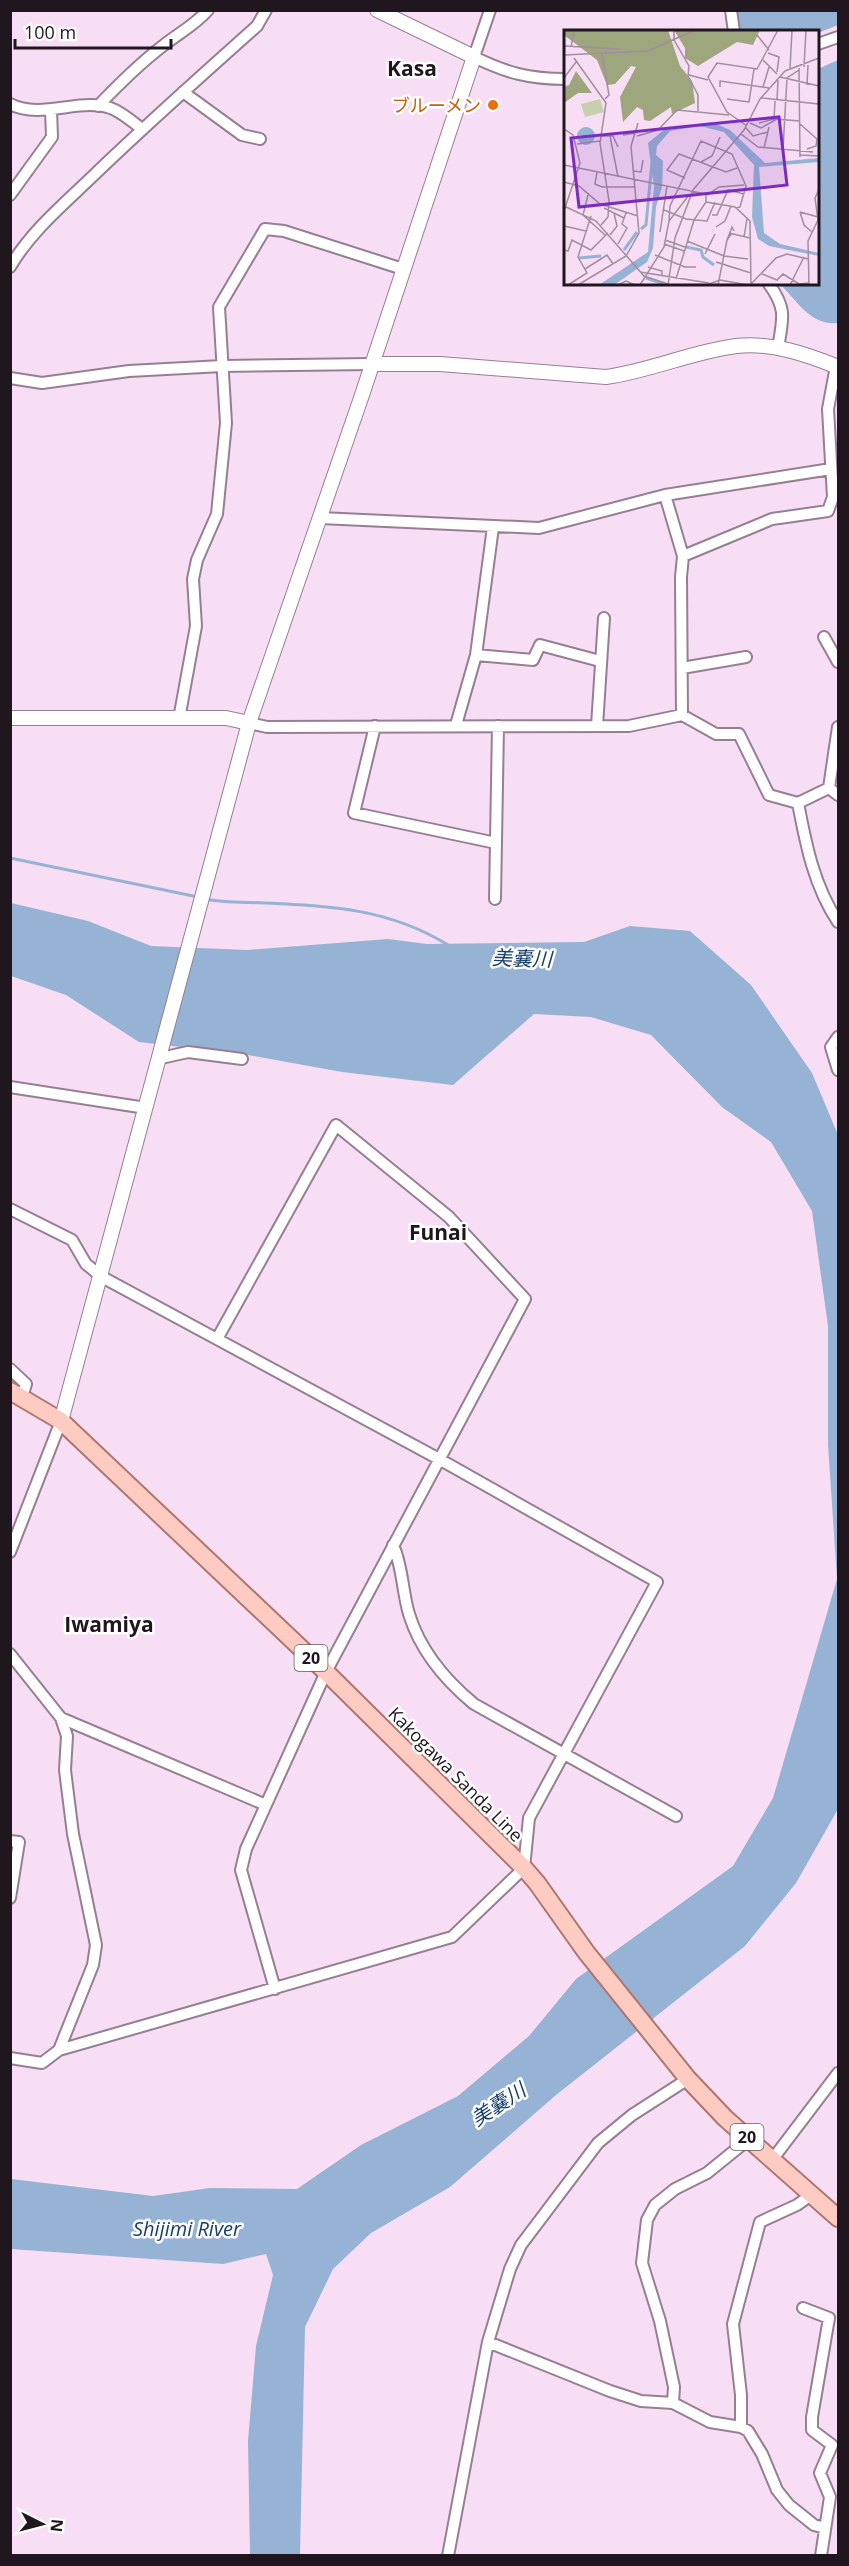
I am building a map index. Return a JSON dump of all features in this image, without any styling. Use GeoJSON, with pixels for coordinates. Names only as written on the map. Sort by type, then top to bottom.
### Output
{"type":"FeatureCollection","features":[{"type":"Feature","properties":{"kind":"main road","name":"Kakogawa Sanda Line"},"geometry":{"type":"LineString","coordinates":[[16,1394],[61,1421],[326,1672],[524,1868],[586,1952],[688,2079],[749,2139],[838,2218]]}},
{"type":"Feature","properties":{"kind":"street"},"geometry":{"type":"LineString","coordinates":[[98,106],[134,70],[166,43],[197,23],[208,10]]}},
{"type":"Feature","properties":{"kind":"street"},"geometry":{"type":"LineString","coordinates":[[10,267],[22,247],[142,129],[257,26],[266,10]]}},
{"type":"Feature","properties":{"kind":"street"},"geometry":{"type":"LineString","coordinates":[[377,10],[506,73],[532,78],[564,79]]}},
{"type":"Feature","properties":{"kind":"street"},"geometry":{"type":"LineString","coordinates":[[10,1552],[61,1421],[161,1058],[249,723],[490,10]]}},
{"type":"Feature","properties":{"kind":"street"},"geometry":{"type":"LineString","coordinates":[[731,10],[734,30]]}},
{"type":"Feature","properties":{"kind":"street"},"geometry":{"type":"LineString","coordinates":[[819,44],[838,37]]}},
{"type":"Feature","properties":{"kind":"street"},"geometry":{"type":"LineString","coordinates":[[183,92],[242,135],[260,140]]}},
{"type":"Feature","properties":{"kind":"street"},"geometry":{"type":"LineString","coordinates":[[10,104],[20,110],[98,106],[115,110],[142,129]]}},
{"type":"Feature","properties":{"kind":"street"},"geometry":{"type":"LineString","coordinates":[[10,195],[52,137],[51,110]]}},
{"type":"Feature","properties":{"kind":"street"},"geometry":{"type":"LineString","coordinates":[[179,719],[196,626],[194,579],[197,560],[217,514],[226,423],[219,307],[265,229],[284,231],[403,269]]}},
{"type":"Feature","properties":{"kind":"street"},"geometry":{"type":"LineString","coordinates":[[10,250],[22,247]]}},
{"type":"Feature","properties":{"kind":"street"},"geometry":{"type":"LineString","coordinates":[[770,285],[780,299],[784,312],[778,348]]}},
{"type":"Feature","properties":{"kind":"street"},"geometry":{"type":"LineString","coordinates":[[10,378],[42,383],[129,371],[222,366],[371,364],[440,364],[606,377],[627,375],[737,346],[778,348],[837,367],[828,409],[833,497],[828,511],[772,519],[683,556]]}},
{"type":"Feature","properties":{"kind":"street"},"geometry":{"type":"LineString","coordinates":[[320,518],[538,528],[665,495],[831,469]]}},
{"type":"Feature","properties":{"kind":"street"},"geometry":{"type":"LineString","coordinates":[[665,495],[683,556],[681,577],[682,716]]}},
{"type":"Feature","properties":{"kind":"street"},"geometry":{"type":"LineString","coordinates":[[456,725],[476,655],[493,527]]}},
{"type":"Feature","properties":{"kind":"street"},"geometry":{"type":"LineString","coordinates":[[597,726],[604,618]]}},
{"type":"Feature","properties":{"kind":"street"},"geometry":{"type":"LineString","coordinates":[[824,637],[838,662]]}},
{"type":"Feature","properties":{"kind":"street"},"geometry":{"type":"LineString","coordinates":[[476,655],[533,660],[540,645],[600,661]]}},
{"type":"Feature","properties":{"kind":"street"},"geometry":{"type":"LineString","coordinates":[[682,668],[746,657]]}},
{"type":"Feature","properties":{"kind":"street"},"geometry":{"type":"LineString","coordinates":[[10,717],[226,718],[267,727],[629,726],[682,716],[716,734],[739,734],[769,795],[798,803],[834,792],[838,727]]}},
{"type":"Feature","properties":{"kind":"street"},"geometry":{"type":"LineString","coordinates":[[375,726],[354,813],[496,843]]}},
{"type":"Feature","properties":{"kind":"street"},"geometry":{"type":"LineString","coordinates":[[495,898],[498,726]]}},
{"type":"Feature","properties":{"kind":"street"},"geometry":{"type":"LineString","coordinates":[[798,803],[809,860],[827,905],[838,922]]}},
{"type":"Feature","properties":{"kind":"street"},"geometry":{"type":"LineString","coordinates":[[838,1037],[831,1047],[838,1070]]}},
{"type":"Feature","properties":{"kind":"street"},"geometry":{"type":"LineString","coordinates":[[161,1058],[188,1052],[242,1059]]}},
{"type":"Feature","properties":{"kind":"street"},"geometry":{"type":"LineString","coordinates":[[10,1087],[146,1108]]}},
{"type":"Feature","properties":{"kind":"street"},"geometry":{"type":"LineString","coordinates":[[217,1339],[336,1125],[449,1217],[525,1299],[326,1672],[246,1849],[241,1870],[275,1989]]}},
{"type":"Feature","properties":{"kind":"street"},"geometry":{"type":"LineString","coordinates":[[10,1209],[72,1240],[86,1264],[102,1277],[439,1459],[657,1582],[529,1818],[524,1868],[452,1937],[59,2050],[42,2063],[10,2058]]}},
{"type":"Feature","properties":{"kind":"street"},"geometry":{"type":"LineString","coordinates":[[10,1369],[26,1384],[16,1394]]}},
{"type":"Feature","properties":{"kind":"street"},"geometry":{"type":"LineString","coordinates":[[393,1545],[398,1556],[409,1614],[425,1652],[459,1691],[474,1704],[564,1756],[676,1816]]}},
{"type":"Feature","properties":{"kind":"street"},"geometry":{"type":"LineString","coordinates":[[10,1654],[61,1718],[67,1736],[65,1770],[73,1834],[96,1945],[93,1965],[59,2050]]}},
{"type":"Feature","properties":{"kind":"street"},"geometry":{"type":"LineString","coordinates":[[61,1718],[266,1805]]}},
{"type":"Feature","properties":{"kind":"street"},"geometry":{"type":"LineString","coordinates":[[10,1841],[19,1842],[10,1898]]}},
{"type":"Feature","properties":{"kind":"street"},"geometry":{"type":"LineString","coordinates":[[772,2160],[838,2073]]}},
{"type":"Feature","properties":{"kind":"street"},"geometry":{"type":"LineString","coordinates":[[448,2556],[488,2342],[510,2269],[521,2245],[598,2143],[632,2115],[688,2079]]}},
{"type":"Feature","properties":{"kind":"street"},"geometry":{"type":"LineString","coordinates":[[673,2403],[674,2387],[660,2321],[642,2263],[647,2220],[655,2205],[675,2189],[707,2173],[749,2139]]}},
{"type":"Feature","properties":{"kind":"street"},"geometry":{"type":"LineString","coordinates":[[741,2427],[741,2395],[733,2324],[751,2249],[760,2222],[797,2205],[811,2195]]}},
{"type":"Feature","properties":{"kind":"street"},"geometry":{"type":"LineString","coordinates":[[803,2308],[829,2318],[812,2424],[812,2430],[832,2445],[820,2474],[834,2498],[825,2528],[821,2556]]}},
{"type":"Feature","properties":{"kind":"street"},"geometry":{"type":"LineString","coordinates":[[488,2342],[610,2391],[641,2401],[673,2403],[710,2422],[741,2427],[748,2431],[762,2454],[777,2490],[789,2505],[814,2525],[825,2528]]}},
{"type":"Feature","properties":{"kind":"water"},"geometry":{"type":"Polygon","coordinates":[[[737,11],[838,11],[838,25],[819,33],[819,30],[739,30],[737,11]]]}},
{"type":"Feature","properties":{"kind":"water"},"geometry":{"type":"Polygon","coordinates":[[[838,60],[838,323],[828,323],[813,317],[781,285],[819,285],[819,69],[838,60]]]}},
{"type":"Feature","properties":{"kind":"water"},"geometry":{"type":"Polygon","coordinates":[[[11,903],[88,921],[151,946],[247,950],[388,939],[427,944],[584,942],[630,926],[690,931],[751,985],[812,1073],[838,1135],[838,1809],[796,1883],[745,1946],[556,2095],[450,2187],[371,2233],[333,2269],[305,2327],[300,2555],[250,2555],[248,2441],[256,2346],[273,2275],[266,2254],[223,2264],[11,2249],[11,2179],[153,2196],[210,2188],[297,2189],[361,2145],[458,2096],[529,2036],[576,1979],[733,1866],[773,1798],[837,1579],[828,1444],[828,1326],[812,1211],[771,1142],[722,1107],[651,1035],[591,1017],[534,1014],[453,1085],[342,1072],[248,1055],[139,1042],[66,995],[11,976],[11,903]]]}},
{"type":"Feature","properties":{"kind":"waterway"},"geometry":{"type":"LineString","coordinates":[[10,858],[198,897]]}},
{"type":"Feature","properties":{"kind":"waterway"},"geometry":{"type":"LineString","coordinates":[[205,899],[314,906],[360,912],[404,924],[448,945]]}},
{"type":"Feature","properties":{"kind":"place","name":"ブルーメン"},"geometry":{"type":"Point","coordinates":[493,105]}},
{"type":"Feature","properties":{"kind":"district","name":"Kasa"},"geometry":{"type":"Point","coordinates":[412,68]}},
{"type":"Feature","properties":{"kind":"district","name":"Funai"},"geometry":{"type":"Point","coordinates":[438,1232]}},
{"type":"Feature","properties":{"kind":"district","name":"Iwamiya"},"geometry":{"type":"Point","coordinates":[109,1624]}},
{"type":"Feature","properties":{"kind":"water label","name":"美嚢川"},"geometry":{"type":"Point","coordinates":[522,958]}},
{"type":"Feature","properties":{"kind":"water label","name":"美嚢川"},"geometry":{"type":"Point","coordinates":[498,2104]}},
{"type":"Feature","properties":{"kind":"water label","name":"Shijimi River"},"geometry":{"type":"Point","coordinates":[187,2228]}}]}
